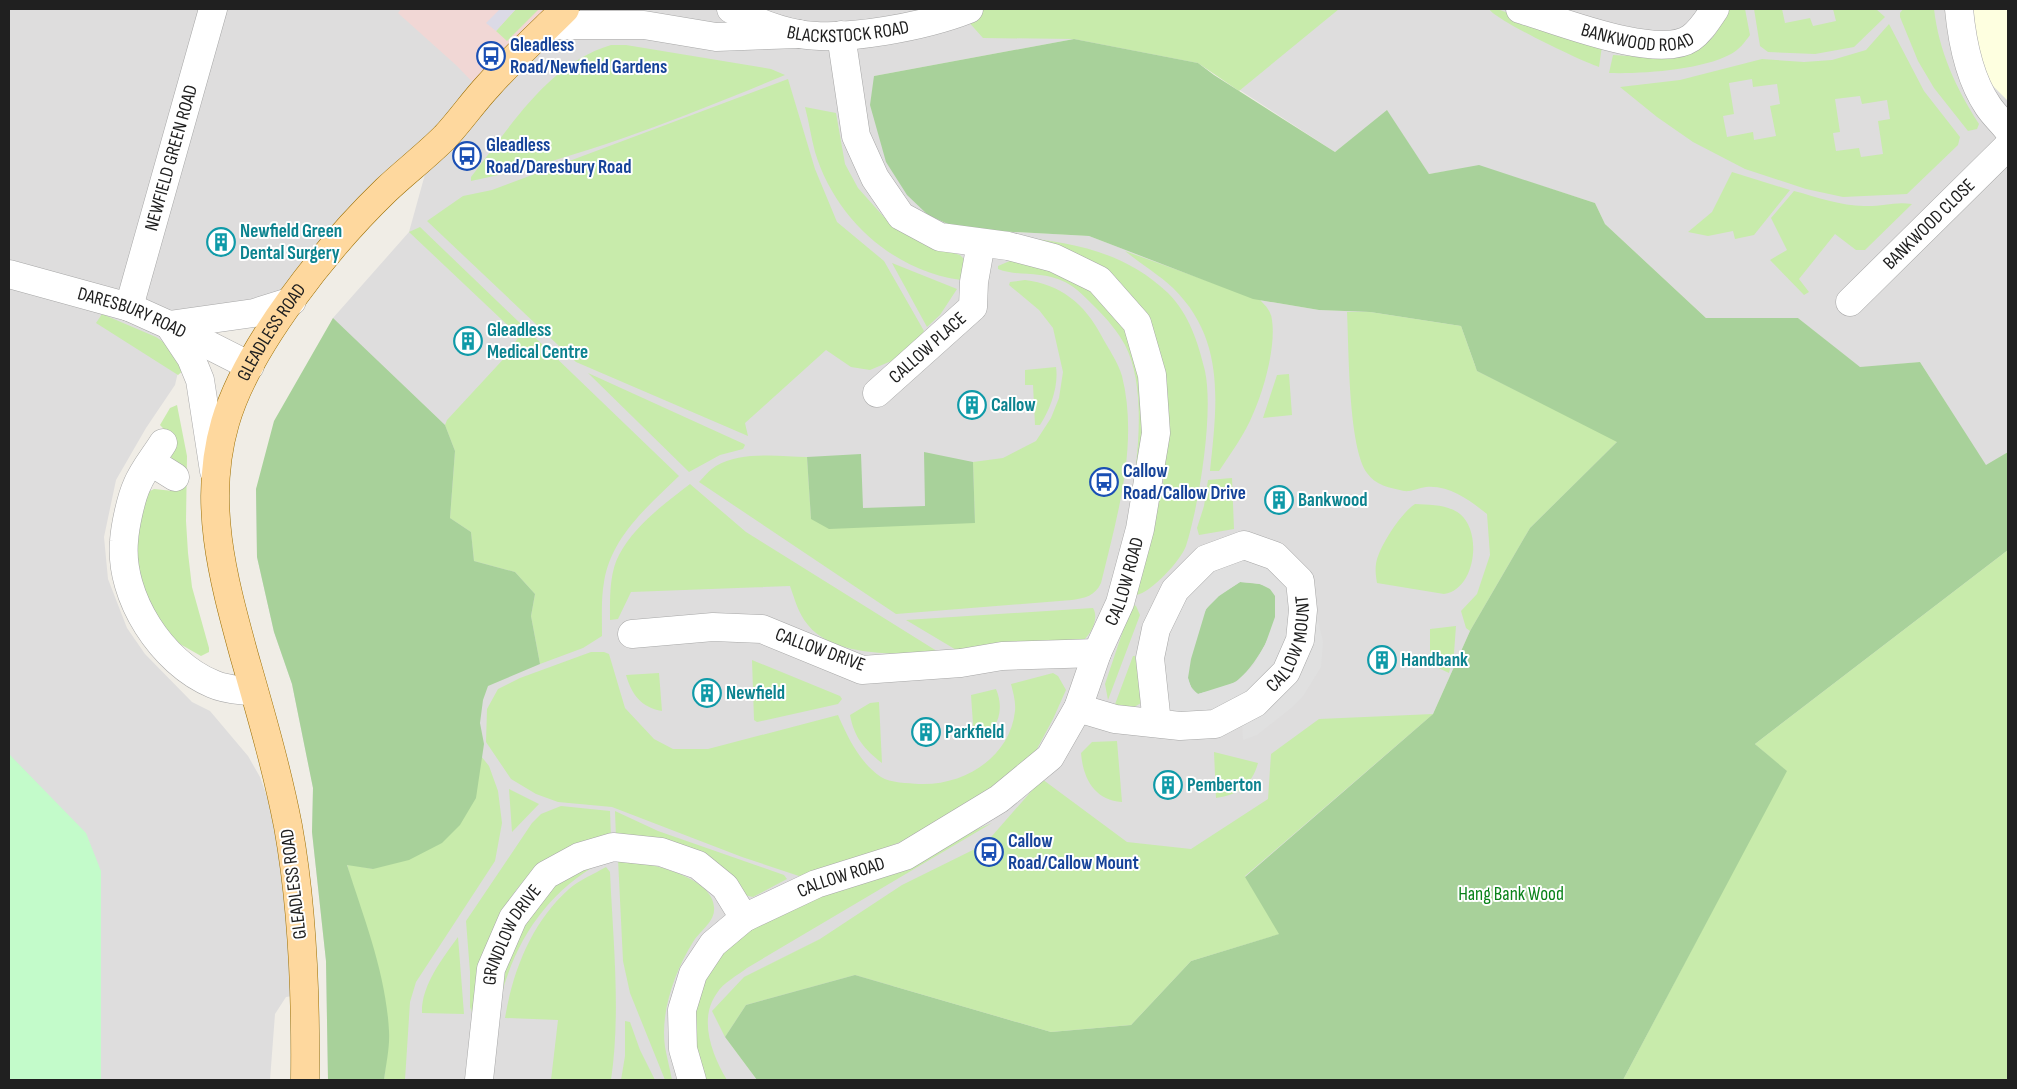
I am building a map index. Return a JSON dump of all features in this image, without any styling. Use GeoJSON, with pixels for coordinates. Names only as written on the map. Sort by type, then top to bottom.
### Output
{"type":"FeatureCollection","features":[{"type":"Feature","properties":{"kind":"main road","name":"GLEADLESS ROAD"},"geometry":{"type":"LineString","coordinates":[[305,1080],[301,947],[292,854],[283,802],[219,559],[214,517],[215,482],[225,422],[260,346],[335,246],[385,192],[447,135],[488,86],[557,17]]}},
{"type":"Feature","properties":{"kind":"street","name":"NEWFIELD GREEN ROAD"},"geometry":{"type":"LineString","coordinates":[[129,308],[214,9]]}},
{"type":"Feature","properties":{"kind":"street","name":"BLACKSTOCK ROAD"},"geometry":{"type":"LineString","coordinates":[[731,9],[750,19],[799,34],[841,35],[905,28],[969,9]]}},
{"type":"Feature","properties":{"kind":"street","name":"BANKWOOD ROAD"},"geometry":{"type":"LineString","coordinates":[[1520,9],[1609,37],[1655,46],[1677,44],[1691,38],[1715,9]]}},
{"type":"Feature","properties":{"kind":"street"},"geometry":{"type":"LineString","coordinates":[[1959,9],[1961,30],[1970,67],[1987,106],[2008,130]]}},
{"type":"Feature","properties":{"kind":"street"},"geometry":{"type":"LineString","coordinates":[[557,17],[644,25],[716,37],[799,34]]}},
{"type":"Feature","properties":{"kind":"street","name":"CALLOW ROAD"},"geometry":{"type":"LineString","coordinates":[[692,1080],[683,1049],[682,1010],[693,974],[713,944],[744,918],[816,884],[905,856],[999,799],[1020,784],[1050,757],[1078,708],[1097,653],[1120,603],[1140,529],[1156,433],[1152,375],[1137,323],[1099,280],[1054,258],[1008,246],[940,237],[901,216],[875,178],[856,136],[841,35]]}},
{"type":"Feature","properties":{"kind":"street","name":"BANKWOOD CLOSE"},"geometry":{"type":"LineString","coordinates":[[1850,302],[2008,146]]}},
{"type":"Feature","properties":{"kind":"street","name":"CALLOW PLACE"},"geometry":{"type":"LineString","coordinates":[[878,393],[973,307],[974,282],[981,243]]}},
{"type":"Feature","properties":{"kind":"street","name":"DARESBURY ROAD"},"geometry":{"type":"LineString","coordinates":[[9,274],[129,308],[169,324],[250,366]]}},
{"type":"Feature","properties":{"kind":"street"},"geometry":{"type":"LineString","coordinates":[[215,482],[200,380],[191,358],[169,324],[254,313],[292,301]]}},
{"type":"Feature","properties":{"kind":"street"},"geometry":{"type":"LineString","coordinates":[[175,477],[157,452],[137,485],[124,540],[126,576],[143,619],[160,644],[184,668],[213,684],[254,692]]}},
{"type":"Feature","properties":{"kind":"street","name":"CALLOW MOUNT"},"geometry":{"type":"LineString","coordinates":[[1078,708],[1116,719],[1180,726],[1215,724],[1255,703],[1286,672],[1300,640],[1303,610],[1300,581],[1275,556],[1244,545],[1206,559],[1175,590],[1156,629],[1150,658],[1157,723]]}},
{"type":"Feature","properties":{"kind":"street","name":"CALLOW DRIVE"},"geometry":{"type":"LineString","coordinates":[[632,634],[713,626],[762,629],[862,670],[962,663],[1002,656],[1097,653]]}},
{"type":"Feature","properties":{"kind":"street","name":"GRINDLOW DRIVE"},"geometry":{"type":"LineString","coordinates":[[479,1080],[491,969],[513,918],[546,875],[579,858],[613,847],[661,852],[698,865],[725,888],[744,918]]}},
{"type":"Feature","properties":{"kind":"shaded area"},"geometry":{"type":"Polygon","coordinates":[[[9,9],[2008,9],[2008,452],[1986,466],[1920,362],[1860,368],[1798,318],[1706,318],[1605,224],[1595,203],[1479,166],[1429,174],[1387,111],[1335,152],[1198,63],[1074,39],[874,76],[959,229],[1089,236],[1253,299],[1319,310],[1370,312],[1618,441],[1470,631],[1433,714],[1245,877],[725,1037],[757,1080],[328,1080],[326,961],[312,832],[313,788],[292,684],[274,632],[257,557],[256,489],[333,318],[409,232],[432,149],[301,290],[187,334],[175,385],[146,428],[116,480],[104,537],[108,579],[127,628],[145,654],[192,702],[210,711],[248,756],[260,777],[272,811],[285,896],[293,996],[286,997],[275,1014],[270,1080],[9,1080],[9,9]]]}},
{"type":"Feature","properties":{"kind":"shaded area"},"geometry":{"type":"Polygon","coordinates":[[[401,9],[565,9],[483,93],[457,66],[398,13],[401,9]]]}},
{"type":"Feature","properties":{"kind":"shaded area"},"geometry":{"type":"Polygon","coordinates":[[[500,9],[516,9],[496,31],[486,23],[500,9]]]}},
{"type":"Feature","properties":{"kind":"shaded area"},"geometry":{"type":"Polygon","coordinates":[[[1970,9],[2008,9],[2008,101],[1985,78],[1970,9]]]}},
{"type":"Feature","properties":{"kind":"shaded area"},"geometry":{"type":"Polygon","coordinates":[[[1261,561],[1290,585],[1291,643],[1255,691],[1212,713],[1175,717],[1169,707],[1165,686],[1164,660],[1168,639],[1178,614],[1190,593],[1203,578],[1226,562],[1261,561]],[[1240,582],[1219,596],[1206,609],[1191,659],[1188,678],[1192,690],[1198,694],[1236,682],[1253,666],[1265,645],[1275,617],[1275,596],[1270,589],[1260,584],[1240,582]]]}},
{"type":"Feature","properties":{"kind":"shaded area"},"geometry":{"type":"Polygon","coordinates":[[[1316,612],[1323,642],[1321,667],[1303,696],[1291,708],[1257,735],[1243,740],[1242,719],[1316,612]]]}},
{"type":"Feature","properties":{"kind":"green space"},"geometry":{"type":"Polygon","coordinates":[[[516,9],[539,9],[507,41],[496,31],[516,9]]]}},
{"type":"Feature","properties":{"kind":"green space"},"geometry":{"type":"Polygon","coordinates":[[[957,9],[1339,9],[1239,91],[1198,63],[1074,39],[983,38],[957,9]]]}},
{"type":"Feature","properties":{"kind":"green space"},"geometry":{"type":"Polygon","coordinates":[[[1489,9],[1497,9],[1602,46],[1599,67],[1523,31],[1495,15],[1489,9]]]}},
{"type":"Feature","properties":{"kind":"green space"},"geometry":{"type":"Polygon","coordinates":[[[1726,9],[1745,9],[1750,35],[1731,54],[1704,64],[1672,70],[1609,73],[1613,55],[1666,56],[1679,54],[1703,45],[1715,34],[1726,9]]]}},
{"type":"Feature","properties":{"kind":"green space"},"geometry":{"type":"Polygon","coordinates":[[[1754,9],[1782,9],[1785,23],[1810,18],[1813,26],[1836,21],[1833,9],[1876,9],[1885,17],[1854,47],[1815,54],[1768,52],[1760,46],[1754,9]]]}},
{"type":"Feature","properties":{"kind":"green space"},"geometry":{"type":"Polygon","coordinates":[[[1903,9],[1934,9],[1944,55],[1963,97],[1979,124],[1977,129],[1968,131],[1934,88],[1918,61],[1900,17],[1903,9]]]}},
{"type":"Feature","properties":{"kind":"green space"},"geometry":{"type":"Polygon","coordinates":[[[1889,24],[1924,91],[1960,137],[1958,145],[1907,194],[1843,197],[1806,189],[1745,169],[1693,142],[1657,117],[1620,87],[1680,80],[1762,59],[1804,62],[1832,60],[1866,50],[1889,24]],[[1752,79],[1729,83],[1734,114],[1723,116],[1727,137],[1753,132],[1754,140],[1776,136],[1770,106],[1780,104],[1777,84],[1753,87],[1752,79]],[[1860,96],[1835,99],[1840,132],[1833,133],[1836,151],[1859,148],[1861,157],[1883,154],[1878,121],[1890,119],[1887,100],[1862,104],[1860,96]]]}},
{"type":"Feature","properties":{"kind":"green space","name":"Hang Bank Wood"},"geometry":{"type":"Polygon","coordinates":[[[1074,39],[1198,63],[1335,152],[1387,110],[1429,174],[1479,165],[1595,203],[1605,224],[1706,318],[1798,318],[1860,367],[1920,362],[1986,465],[2008,452],[2008,550],[1755,744],[1787,771],[1623,1080],[757,1080],[725,1037],[746,1005],[855,975],[1051,1032],[1131,1025],[1191,961],[1279,934],[1245,877],[1433,714],[1470,631],[1530,528],[1617,442],[1477,371],[1461,326],[1370,312],[1319,310],[1253,299],[1089,236],[959,229],[928,215],[907,195],[886,162],[870,105],[874,76],[1074,39]]]}},
{"type":"Feature","properties":{"kind":"green space"},"geometry":{"type":"Polygon","coordinates":[[[611,45],[626,45],[771,69],[785,75],[630,136],[551,161],[471,181],[471,177],[516,119],[549,82],[588,54],[611,45]]]}},
{"type":"Feature","properties":{"kind":"green space"},"geometry":{"type":"Polygon","coordinates":[[[788,79],[815,169],[837,222],[884,261],[924,331],[908,354],[870,370],[851,367],[826,350],[745,423],[748,436],[576,362],[427,221],[463,196],[492,190],[788,79]]]}},
{"type":"Feature","properties":{"kind":"green space"},"geometry":{"type":"Polygon","coordinates":[[[805,107],[836,113],[845,164],[858,188],[883,216],[906,234],[931,246],[960,255],[965,260],[970,281],[943,277],[918,268],[894,256],[854,222],[838,200],[825,177],[815,152],[805,107]]]}},
{"type":"Feature","properties":{"kind":"green space"},"geometry":{"type":"Polygon","coordinates":[[[1732,172],[1790,190],[1754,235],[1735,239],[1733,231],[1708,236],[1688,232],[1712,212],[1732,172]]]}},
{"type":"Feature","properties":{"kind":"green space"},"geometry":{"type":"Polygon","coordinates":[[[1794,191],[1855,206],[1912,204],[1865,250],[1856,250],[1835,234],[1799,279],[1809,292],[1804,295],[1770,260],[1787,250],[1771,218],[1794,191]]]}},
{"type":"Feature","properties":{"kind":"green space"},"geometry":{"type":"Polygon","coordinates":[[[420,227],[679,476],[632,523],[614,551],[603,588],[602,636],[583,648],[540,664],[531,616],[535,594],[515,572],[474,561],[471,532],[450,518],[455,451],[445,425],[447,420],[509,353],[519,336],[409,232],[420,227]]]}},
{"type":"Feature","properties":{"kind":"green space"},"geometry":{"type":"Polygon","coordinates":[[[997,236],[1066,243],[1110,256],[1150,278],[1168,293],[1182,310],[1192,329],[1205,371],[1208,410],[1204,459],[1196,507],[1183,552],[1165,575],[1142,593],[1136,595],[1163,484],[1168,414],[1164,369],[1138,305],[1120,282],[1098,265],[997,236]]]}},
{"type":"Feature","properties":{"kind":"green space"},"geometry":{"type":"Polygon","coordinates":[[[1125,251],[1260,300],[1271,314],[1273,331],[1271,355],[1261,393],[1246,429],[1219,471],[1210,471],[1215,421],[1214,374],[1210,351],[1202,329],[1190,308],[1173,288],[1125,251]]]}},
{"type":"Feature","properties":{"kind":"green space"},"geometry":{"type":"Polygon","coordinates":[[[1012,260],[1042,265],[1078,282],[1106,304],[1121,322],[1130,338],[1140,376],[1143,438],[1138,484],[1122,549],[1131,501],[1138,446],[1139,418],[1133,366],[1125,345],[1116,331],[1082,294],[1069,284],[1056,278],[998,269],[998,266],[1012,260]]]}},
{"type":"Feature","properties":{"kind":"green space"},"geometry":{"type":"Polygon","coordinates":[[[892,263],[957,289],[940,315],[927,327],[892,263]]]}},
{"type":"Feature","properties":{"kind":"green space"},"geometry":{"type":"Polygon","coordinates":[[[1025,280],[1038,282],[1060,291],[1079,305],[1095,324],[1122,376],[1127,402],[1128,428],[1124,480],[1101,583],[1093,594],[1072,600],[896,614],[699,482],[716,466],[737,458],[772,455],[807,457],[811,519],[975,523],[973,462],[1003,458],[1036,441],[1051,418],[1059,398],[1063,372],[1053,328],[1039,310],[1009,285],[1010,282],[1025,280]]]}},
{"type":"Feature","properties":{"kind":"green space"},"geometry":{"type":"Polygon","coordinates":[[[1347,312],[1370,312],[1461,326],[1477,371],[1618,441],[1530,528],[1470,631],[1466,628],[1461,611],[1477,594],[1490,555],[1487,514],[1459,494],[1443,488],[1426,487],[1404,491],[1379,483],[1367,473],[1356,442],[1353,420],[1347,312]]]}},
{"type":"Feature","properties":{"kind":"green space"},"geometry":{"type":"Polygon","coordinates":[[[102,314],[156,337],[168,345],[185,369],[178,375],[96,323],[102,314]]]}},
{"type":"Feature","properties":{"kind":"green space"},"geometry":{"type":"Polygon","coordinates":[[[333,318],[445,425],[455,451],[450,518],[471,532],[474,561],[515,572],[535,594],[531,616],[540,664],[488,686],[483,700],[480,723],[484,744],[476,798],[460,825],[442,843],[409,860],[373,869],[347,865],[373,946],[384,988],[389,1037],[384,1080],[328,1080],[326,961],[312,832],[313,788],[292,684],[274,632],[257,557],[256,489],[274,421],[333,318]]]}},
{"type":"Feature","properties":{"kind":"green space"},"geometry":{"type":"Polygon","coordinates":[[[1056,367],[1055,390],[1050,405],[1040,425],[1035,425],[1033,385],[1025,385],[1025,370],[1056,367]]]}},
{"type":"Feature","properties":{"kind":"green space"},"geometry":{"type":"Polygon","coordinates":[[[588,373],[745,445],[743,449],[720,455],[689,472],[588,373]]]}},
{"type":"Feature","properties":{"kind":"green space"},"geometry":{"type":"Polygon","coordinates":[[[1289,374],[1292,415],[1263,418],[1277,375],[1289,374]]]}},
{"type":"Feature","properties":{"kind":"green space"},"geometry":{"type":"Polygon","coordinates":[[[177,405],[187,456],[186,521],[192,587],[209,648],[209,652],[201,656],[180,644],[154,617],[132,567],[146,493],[154,489],[173,491],[182,476],[171,457],[176,442],[160,425],[170,408],[177,405]]]}},
{"type":"Feature","properties":{"kind":"green space"},"geometry":{"type":"Polygon","coordinates":[[[924,452],[973,462],[975,523],[829,529],[811,519],[807,457],[861,454],[863,508],[925,506],[924,452]]]}},
{"type":"Feature","properties":{"kind":"green space"},"geometry":{"type":"Polygon","coordinates":[[[1232,478],[1234,529],[1199,535],[1197,528],[1204,506],[1208,480],[1232,478]]]}},
{"type":"Feature","properties":{"kind":"green space"},"geometry":{"type":"Polygon","coordinates":[[[690,484],[746,532],[940,653],[869,652],[851,649],[834,643],[820,636],[808,625],[799,611],[790,586],[631,592],[618,619],[610,620],[613,570],[619,555],[633,534],[660,507],[690,484]]]}},
{"type":"Feature","properties":{"kind":"green space"},"geometry":{"type":"Polygon","coordinates":[[[1415,504],[1450,508],[1460,514],[1467,523],[1472,534],[1472,560],[1469,572],[1455,590],[1444,594],[1377,583],[1376,566],[1381,549],[1403,515],[1415,504]]]}},
{"type":"Feature","properties":{"kind":"green space"},"geometry":{"type":"Polygon","coordinates":[[[2008,550],[2008,1080],[1623,1080],[1786,771],[1755,744],[2008,550]]]}},
{"type":"Feature","properties":{"kind":"green space"},"geometry":{"type":"Polygon","coordinates":[[[1240,582],[1264,585],[1275,595],[1277,605],[1272,629],[1260,653],[1245,674],[1234,683],[1198,694],[1189,683],[1188,678],[1191,653],[1197,632],[1207,608],[1214,600],[1240,582]]]}},
{"type":"Feature","properties":{"kind":"green space"},"geometry":{"type":"Polygon","coordinates":[[[1132,604],[1136,606],[1140,615],[1108,700],[1105,684],[1132,604]]]}},
{"type":"Feature","properties":{"kind":"green space"},"geometry":{"type":"Polygon","coordinates":[[[1093,608],[1095,612],[1094,625],[1084,640],[958,651],[906,620],[1093,608]]]}},
{"type":"Feature","properties":{"kind":"green space"},"geometry":{"type":"Polygon","coordinates":[[[1456,626],[1454,653],[1449,673],[1430,664],[1430,629],[1456,626]]]}},
{"type":"Feature","properties":{"kind":"green space"},"geometry":{"type":"Polygon","coordinates":[[[591,652],[609,654],[625,708],[654,739],[673,749],[708,749],[838,715],[850,741],[867,765],[885,779],[905,783],[936,783],[952,780],[982,766],[994,755],[1004,743],[1011,728],[1015,708],[1011,684],[1053,673],[1058,676],[1066,690],[1030,762],[940,826],[808,879],[742,857],[612,807],[558,802],[536,794],[511,779],[486,742],[487,709],[498,689],[520,678],[591,652]]]}},
{"type":"Feature","properties":{"kind":"green space"},"geometry":{"type":"Polygon","coordinates":[[[1133,656],[1135,656],[1137,668],[1144,683],[1141,703],[1131,709],[1114,707],[1133,656]]]}},
{"type":"Feature","properties":{"kind":"green space"},"geometry":{"type":"Polygon","coordinates":[[[752,660],[840,696],[842,699],[838,704],[757,722],[754,720],[752,660]]]}},
{"type":"Feature","properties":{"kind":"green space"},"geometry":{"type":"Polygon","coordinates":[[[659,673],[662,711],[648,706],[638,699],[626,675],[659,673]]]}},
{"type":"Feature","properties":{"kind":"green space"},"geometry":{"type":"Polygon","coordinates":[[[996,689],[1000,705],[995,726],[984,736],[977,740],[974,739],[971,695],[996,689]]]}},
{"type":"Feature","properties":{"kind":"green space"},"geometry":{"type":"Polygon","coordinates":[[[879,702],[882,763],[870,753],[857,736],[850,715],[870,703],[879,702]]]}},
{"type":"Feature","properties":{"kind":"green space"},"geometry":{"type":"Polygon","coordinates":[[[1433,714],[1245,876],[1280,934],[1191,961],[1131,1025],[1051,1032],[855,975],[746,1005],[725,1037],[712,1011],[744,977],[820,939],[902,885],[985,844],[1042,779],[1127,842],[1191,849],[1268,799],[1271,754],[1319,719],[1433,714]]]}},
{"type":"Feature","properties":{"kind":"green space"},"geometry":{"type":"Polygon","coordinates":[[[1117,741],[1122,802],[1104,797],[1097,792],[1087,779],[1081,753],[1092,742],[1117,741]]]}},
{"type":"Feature","properties":{"kind":"green space"},"geometry":{"type":"Polygon","coordinates":[[[1214,752],[1258,763],[1252,777],[1243,788],[1224,797],[1216,798],[1214,752]]]}},
{"type":"Feature","properties":{"kind":"green space"},"geometry":{"type":"Polygon","coordinates":[[[9,754],[86,833],[101,871],[101,1080],[9,1080],[9,754]]]}},
{"type":"Feature","properties":{"kind":"green space"},"geometry":{"type":"Polygon","coordinates":[[[481,756],[489,766],[498,791],[502,823],[495,861],[416,982],[410,1002],[405,1080],[384,1080],[389,1033],[347,864],[373,869],[479,769],[481,756]]]}},
{"type":"Feature","properties":{"kind":"green space"},"geometry":{"type":"Polygon","coordinates":[[[509,789],[539,804],[512,832],[509,789]]]}},
{"type":"Feature","properties":{"kind":"green space"},"geometry":{"type":"Polygon","coordinates":[[[561,806],[610,811],[611,837],[594,839],[562,851],[533,871],[521,884],[511,898],[498,925],[473,1015],[470,1007],[470,972],[466,921],[532,823],[541,814],[561,806]]]}},
{"type":"Feature","properties":{"kind":"green space"},"geometry":{"type":"Polygon","coordinates":[[[615,811],[658,831],[784,875],[787,879],[753,897],[744,895],[616,838],[615,811]]]}},
{"type":"Feature","properties":{"kind":"green space"},"geometry":{"type":"Polygon","coordinates":[[[992,823],[731,979],[717,993],[711,1003],[708,1014],[709,1037],[712,1048],[727,1080],[698,1080],[689,1017],[719,947],[763,918],[992,823]]]}},
{"type":"Feature","properties":{"kind":"green space"},"geometry":{"type":"Polygon","coordinates":[[[618,859],[645,863],[677,873],[692,880],[704,889],[712,899],[713,915],[686,953],[670,992],[664,1034],[672,1080],[665,1080],[630,993],[623,961],[618,859]]]}},
{"type":"Feature","properties":{"kind":"green space"},"geometry":{"type":"Polygon","coordinates":[[[600,863],[565,887],[538,918],[516,953],[502,993],[505,961],[517,933],[559,877],[600,863]]]}},
{"type":"Feature","properties":{"kind":"green space"},"geometry":{"type":"Polygon","coordinates":[[[606,867],[610,872],[616,1002],[611,1080],[551,1080],[558,1020],[505,1018],[513,982],[526,948],[545,916],[556,902],[573,886],[606,867]]]}},
{"type":"Feature","properties":{"kind":"green space"},"geometry":{"type":"Polygon","coordinates":[[[458,937],[464,1014],[422,1013],[425,993],[429,983],[439,964],[458,937]]]}},
{"type":"Feature","properties":{"kind":"green space"},"geometry":{"type":"Polygon","coordinates":[[[625,1021],[630,1022],[640,1050],[655,1080],[621,1080],[625,1056],[625,1021]]]}},
{"type":"Feature","properties":{"kind":"place","name":"Gleadless Road/Newfield Gardens"},"geometry":{"type":"Point","coordinates":[491,56]}},
{"type":"Feature","properties":{"kind":"place","name":"Gleadless Road/Daresbury Road"},"geometry":{"type":"Point","coordinates":[467,156]}},
{"type":"Feature","properties":{"kind":"place","name":"Newfield Green Dental Surgery"},"geometry":{"type":"Point","coordinates":[221,242]}},
{"type":"Feature","properties":{"kind":"place","name":"Gleadless Medical Centre"},"geometry":{"type":"Point","coordinates":[468,341]}},
{"type":"Feature","properties":{"kind":"place","name":"Callow"},"geometry":{"type":"Point","coordinates":[972,405]}},
{"type":"Feature","properties":{"kind":"place","name":"Callow Road/Callow Drive"},"geometry":{"type":"Point","coordinates":[1104,482]}},
{"type":"Feature","properties":{"kind":"place","name":"Bankwood"},"geometry":{"type":"Point","coordinates":[1279,500]}},
{"type":"Feature","properties":{"kind":"place","name":"Handbank"},"geometry":{"type":"Point","coordinates":[1382,660]}},
{"type":"Feature","properties":{"kind":"place","name":"Newfield"},"geometry":{"type":"Point","coordinates":[707,693]}},
{"type":"Feature","properties":{"kind":"place","name":"Parkfield"},"geometry":{"type":"Point","coordinates":[926,732]}},
{"type":"Feature","properties":{"kind":"place","name":"Pemberton"},"geometry":{"type":"Point","coordinates":[1168,785]}},
{"type":"Feature","properties":{"kind":"place","name":"Callow Road/Callow Mount"},"geometry":{"type":"Point","coordinates":[989,852]}}]}
